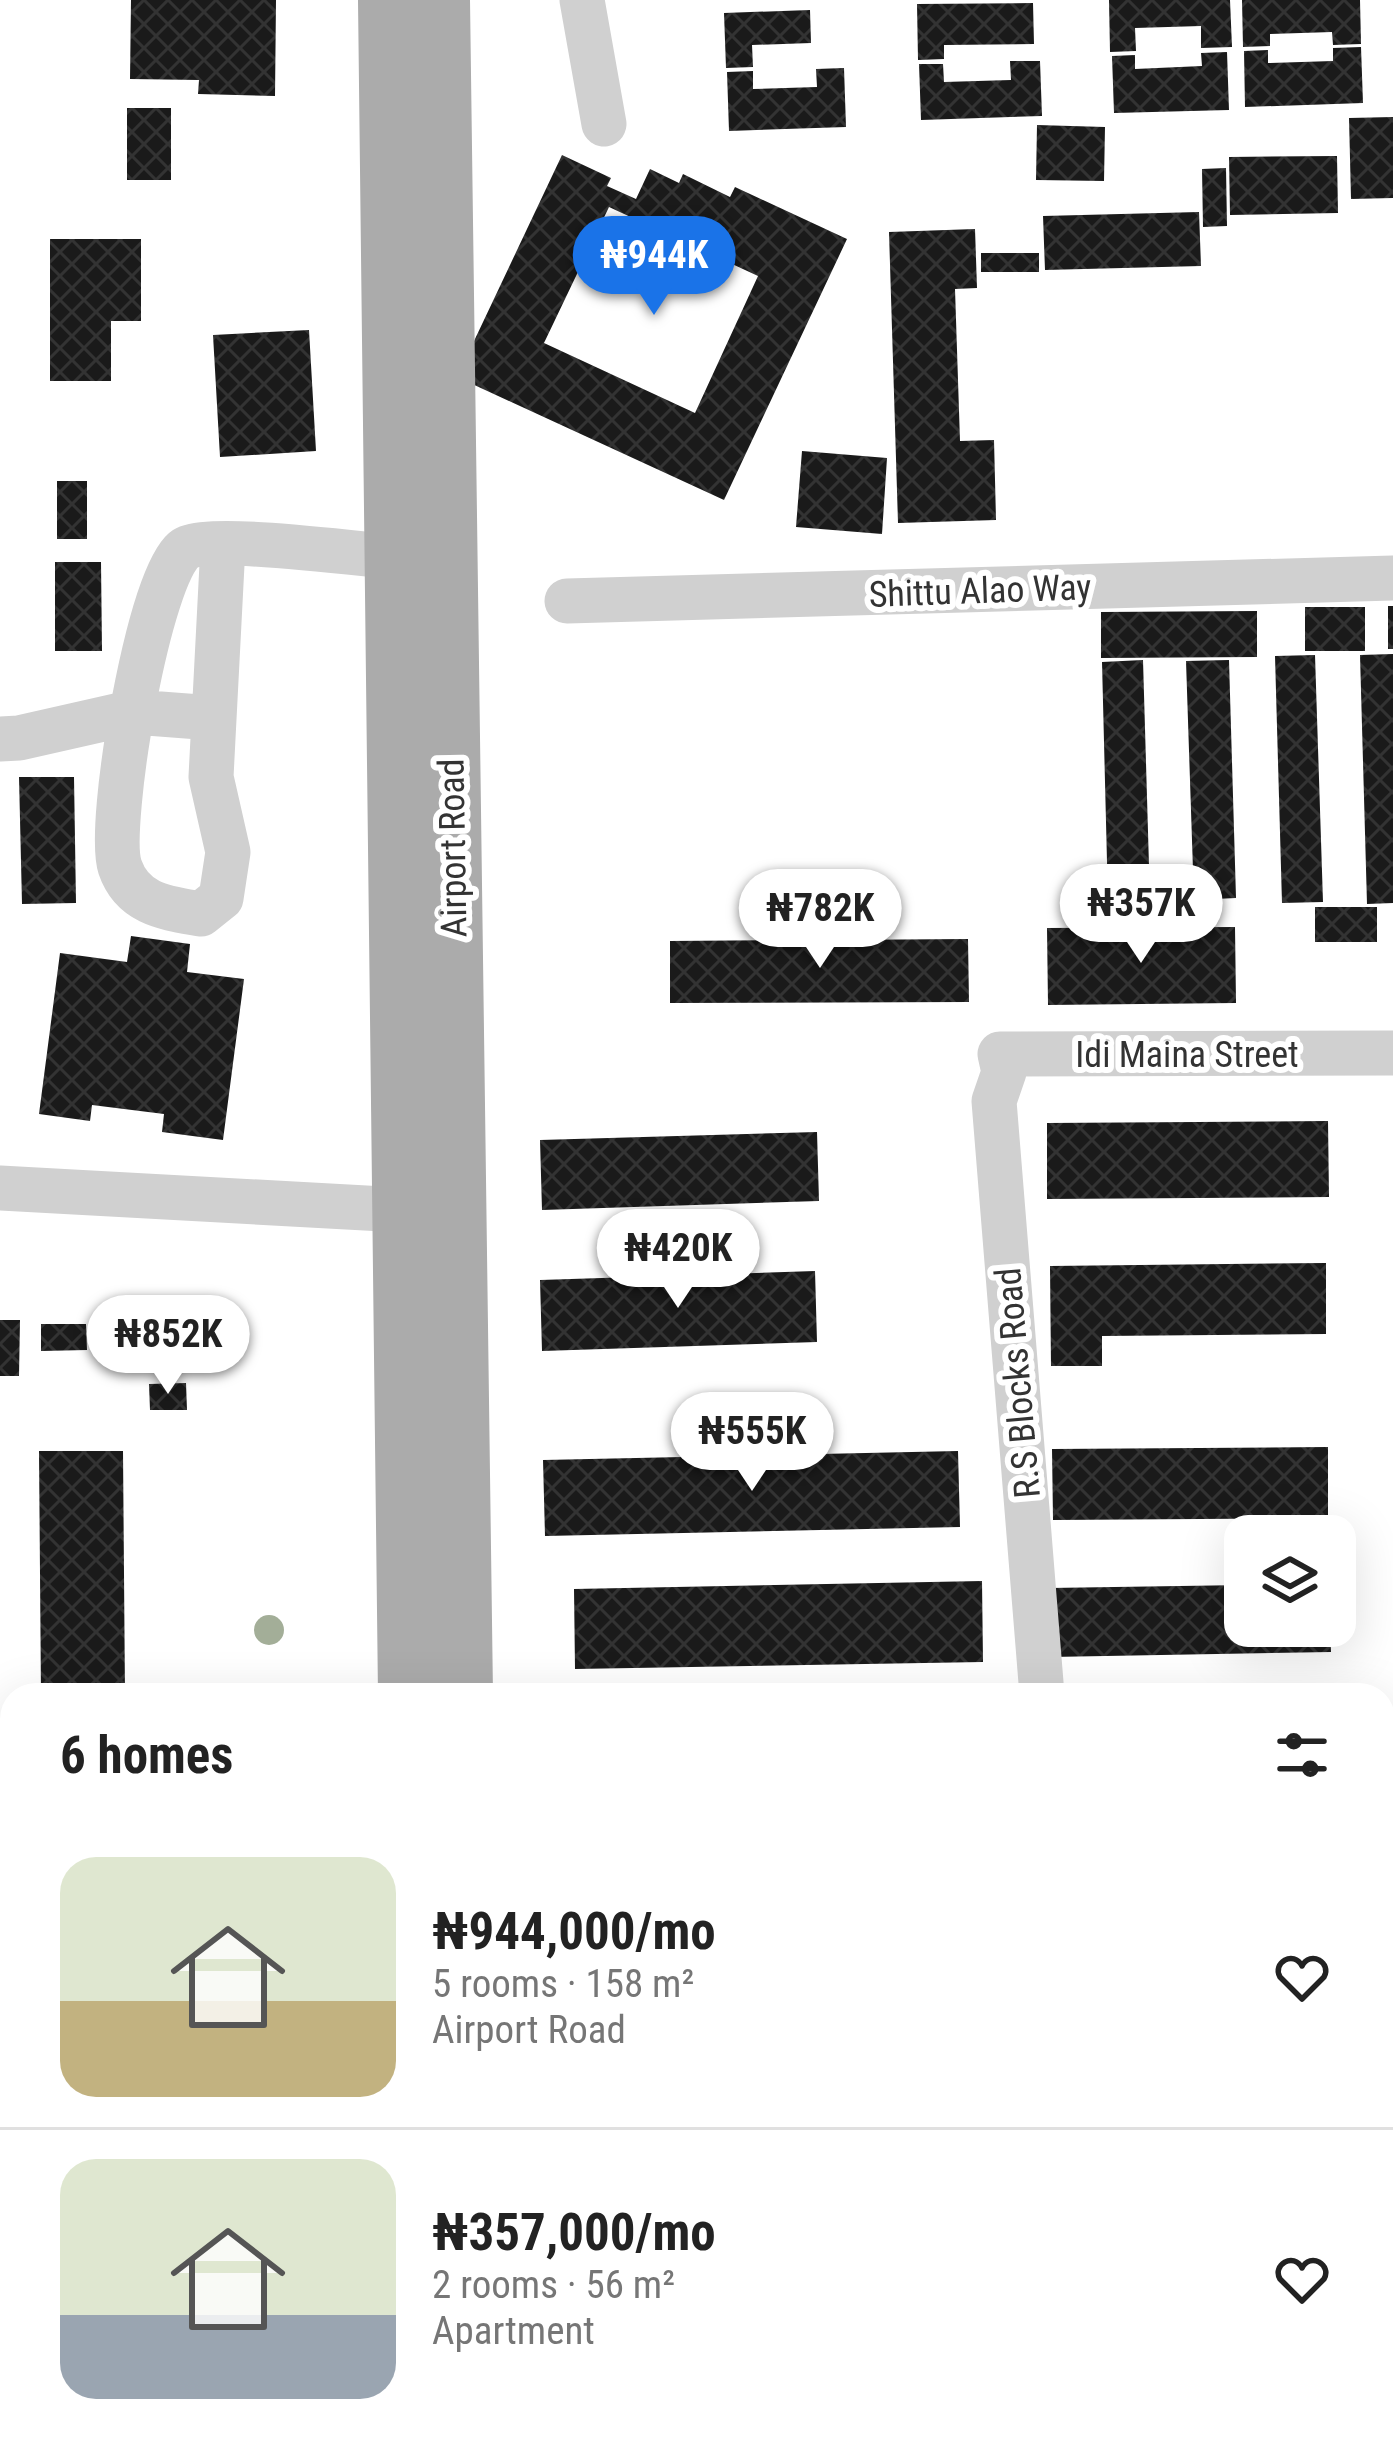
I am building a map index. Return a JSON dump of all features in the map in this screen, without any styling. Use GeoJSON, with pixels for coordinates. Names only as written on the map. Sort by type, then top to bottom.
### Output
{"type":"FeatureCollection","features":[{"type":"Feature","properties":{"kind":"main road","name":"Airport Road"},"geometry":{"type":"LineString","coordinates":[[388,0],[408,1683]]}},
{"type":"Feature","properties":{"kind":"main road","name":"Airport Road"},"geometry":{"type":"LineString","coordinates":[[440,0],[463,1683]]}},
{"type":"Feature","properties":{"kind":"lane"},"geometry":{"type":"LineString","coordinates":[[582,0],[604,124]]}},
{"type":"Feature","properties":{"kind":"lane"},"geometry":{"type":"LineString","coordinates":[[223,545],[211,777],[228,852],[221,898],[201,914],[148,904],[121,871],[115,842],[118,790],[145,652],[173,558],[190,545],[223,545],[395,557]]}},
{"type":"Feature","properties":{"kind":"lane","name":"Shittu Alao Way"},"geometry":{"type":"LineString","coordinates":[[567,601],[1393,578]]}},
{"type":"Feature","properties":{"kind":"lane"},"geometry":{"type":"LineString","coordinates":[[0,739],[134,712],[213,718]]}},
{"type":"Feature","properties":{"kind":"lane","name":"Idi Maina Street"},"geometry":{"type":"LineString","coordinates":[[1004,1072],[1000,1054],[1393,1053]]}},
{"type":"Feature","properties":{"kind":"lane","name":"R.S Blocks Road"},"geometry":{"type":"LineString","coordinates":[[1004,1072],[994,1101],[1041,1683]]}},
{"type":"Feature","properties":{"kind":"lane"},"geometry":{"type":"LineString","coordinates":[[0,1188],[402,1210]]}},
{"type":"Feature","properties":{"kind":"building"},"geometry":{"type":"Polygon","coordinates":[[[131,0],[276,0],[275,96],[198,94],[199,80],[130,79],[131,0]]]}},
{"type":"Feature","properties":{"kind":"building"},"geometry":{"type":"Polygon","coordinates":[[[1109,0],[1230,0],[1232,47],[1201,48],[1201,26],[1135,28],[1136,51],[1110,52],[1109,0]]]}},
{"type":"Feature","properties":{"kind":"building"},"geometry":{"type":"Polygon","coordinates":[[[1242,0],[1360,0],[1361,44],[1333,45],[1332,32],[1270,34],[1270,46],[1243,47],[1242,0]]]}},
{"type":"Feature","properties":{"kind":"building"},"geometry":{"type":"Polygon","coordinates":[[[1033,3],[1034,44],[944,45],[944,59],[918,60],[917,4],[1033,3]]]}},
{"type":"Feature","properties":{"kind":"building"},"geometry":{"type":"Polygon","coordinates":[[[810,10],[811,43],[752,45],[753,67],[726,68],[724,13],[810,10]]]}},
{"type":"Feature","properties":{"kind":"building"},"geometry":{"type":"Polygon","coordinates":[[[1361,47],[1363,103],[1245,107],[1244,51],[1268,50],[1268,63],[1333,61],[1333,48],[1361,47]]]}},
{"type":"Feature","properties":{"kind":"building"},"geometry":{"type":"Polygon","coordinates":[[[1227,52],[1229,110],[1114,113],[1112,56],[1135,55],[1135,69],[1202,66],[1201,53],[1227,52]]]}},
{"type":"Feature","properties":{"kind":"building"},"geometry":{"type":"Polygon","coordinates":[[[1010,61],[1040,61],[1042,116],[921,120],[919,64],[943,64],[944,82],[1011,80],[1010,61]]]}},
{"type":"Feature","properties":{"kind":"building"},"geometry":{"type":"Polygon","coordinates":[[[844,68],[846,127],[729,131],[727,72],[753,71],[753,89],[817,87],[816,69],[844,68]]]}},
{"type":"Feature","properties":{"kind":"building"},"geometry":{"type":"Polygon","coordinates":[[[127,108],[171,108],[171,180],[127,180],[127,108]]]}},
{"type":"Feature","properties":{"kind":"building"},"geometry":{"type":"Polygon","coordinates":[[[1393,117],[1393,198],[1351,199],[1349,118],[1393,117]]]}},
{"type":"Feature","properties":{"kind":"building"},"geometry":{"type":"Polygon","coordinates":[[[1037,125],[1105,127],[1104,181],[1036,180],[1037,125]]]}},
{"type":"Feature","properties":{"kind":"building"},"geometry":{"type":"Polygon","coordinates":[[[562,155],[611,178],[607,186],[636,199],[650,169],[679,183],[683,174],[730,197],[735,187],[847,239],[724,500],[457,377],[562,155]],[[609,207],[544,343],[695,413],[758,276],[609,207]]]}},
{"type":"Feature","properties":{"kind":"building"},"geometry":{"type":"Polygon","coordinates":[[[1337,156],[1338,213],[1230,215],[1229,157],[1337,156]]]}},
{"type":"Feature","properties":{"kind":"building"},"geometry":{"type":"Polygon","coordinates":[[[1226,168],[1227,226],[1203,227],[1202,169],[1226,168]]]}},
{"type":"Feature","properties":{"kind":"building"},"geometry":{"type":"Polygon","coordinates":[[[1199,212],[1201,266],[1045,270],[1043,216],[1199,212]]]}},
{"type":"Feature","properties":{"kind":"building"},"geometry":{"type":"Polygon","coordinates":[[[975,229],[977,288],[955,289],[960,441],[994,440],[996,520],[898,523],[889,232],[975,229]]]}},
{"type":"Feature","properties":{"kind":"building"},"geometry":{"type":"Polygon","coordinates":[[[50,239],[141,239],[141,321],[111,321],[111,381],[50,381],[50,239]]]}},
{"type":"Feature","properties":{"kind":"building"},"geometry":{"type":"Polygon","coordinates":[[[981,253],[1039,253],[1039,272],[981,272],[981,253]]]}},
{"type":"Feature","properties":{"kind":"building"},"geometry":{"type":"Polygon","coordinates":[[[309,330],[316,451],[220,457],[213,335],[309,330]]]}},
{"type":"Feature","properties":{"kind":"building"},"geometry":{"type":"Polygon","coordinates":[[[802,451],[887,458],[882,534],[796,527],[802,451]]]}},
{"type":"Feature","properties":{"kind":"building"},"geometry":{"type":"Polygon","coordinates":[[[57,481],[87,481],[87,539],[57,539],[57,481]]]}},
{"type":"Feature","properties":{"kind":"building"},"geometry":{"type":"Polygon","coordinates":[[[55,562],[101,562],[102,651],[55,651],[55,562]]]}},
{"type":"Feature","properties":{"kind":"building"},"geometry":{"type":"Polygon","coordinates":[[[1388,606],[1393,606],[1393,649],[1388,649],[1388,606]]]}},
{"type":"Feature","properties":{"kind":"building"},"geometry":{"type":"Polygon","coordinates":[[[1305,607],[1365,607],[1365,651],[1305,651],[1305,607]]]}},
{"type":"Feature","properties":{"kind":"building"},"geometry":{"type":"Polygon","coordinates":[[[1257,611],[1257,657],[1101,658],[1101,612],[1257,611]]]}},
{"type":"Feature","properties":{"kind":"building"},"geometry":{"type":"Polygon","coordinates":[[[1393,654],[1393,903],[1367,904],[1360,655],[1393,654]]]}},
{"type":"Feature","properties":{"kind":"building"},"geometry":{"type":"Polygon","coordinates":[[[1315,655],[1323,902],[1282,903],[1275,656],[1315,655]]]}},
{"type":"Feature","properties":{"kind":"building"},"geometry":{"type":"Polygon","coordinates":[[[1143,660],[1150,900],[1108,902],[1102,662],[1143,660]]]}},
{"type":"Feature","properties":{"kind":"building"},"geometry":{"type":"Polygon","coordinates":[[[1229,660],[1236,898],[1194,900],[1186,661],[1229,660]]]}},
{"type":"Feature","properties":{"kind":"building"},"geometry":{"type":"Polygon","coordinates":[[[19,777],[74,777],[76,903],[22,904],[19,777]]]}},
{"type":"Feature","properties":{"kind":"building"},"geometry":{"type":"Polygon","coordinates":[[[1315,907],[1377,907],[1377,942],[1315,942],[1315,907]]]}},
{"type":"Feature","properties":{"kind":"building"},"geometry":{"type":"Polygon","coordinates":[[[1235,927],[1236,1003],[1048,1005],[1047,928],[1235,927]]]}},
{"type":"Feature","properties":{"kind":"building"},"geometry":{"type":"Polygon","coordinates":[[[131,936],[190,944],[187,972],[244,979],[223,1140],[162,1132],[164,1114],[92,1105],[90,1121],[39,1114],[60,953],[127,962],[131,936]]]}},
{"type":"Feature","properties":{"kind":"building"},"geometry":{"type":"Polygon","coordinates":[[[968,939],[969,1002],[670,1003],[670,941],[968,939]]]}},
{"type":"Feature","properties":{"kind":"building"},"geometry":{"type":"Polygon","coordinates":[[[1328,1121],[1329,1197],[1047,1199],[1047,1123],[1328,1121]]]}},
{"type":"Feature","properties":{"kind":"building"},"geometry":{"type":"Polygon","coordinates":[[[817,1132],[819,1201],[542,1210],[540,1140],[817,1132]]]}},
{"type":"Feature","properties":{"kind":"building"},"geometry":{"type":"Polygon","coordinates":[[[1326,1263],[1326,1334],[1102,1336],[1102,1366],[1051,1366],[1050,1266],[1326,1263]]]}},
{"type":"Feature","properties":{"kind":"building"},"geometry":{"type":"Polygon","coordinates":[[[815,1271],[817,1342],[542,1351],[540,1280],[815,1271]]]}},
{"type":"Feature","properties":{"kind":"building"},"geometry":{"type":"Polygon","coordinates":[[[0,1320],[20,1320],[19,1376],[0,1376],[0,1320]]]}},
{"type":"Feature","properties":{"kind":"building"},"geometry":{"type":"Polygon","coordinates":[[[41,1324],[86,1324],[87,1350],[41,1351],[41,1324]]]}},
{"type":"Feature","properties":{"kind":"building"},"geometry":{"type":"Polygon","coordinates":[[[186,1383],[187,1410],[150,1410],[149,1384],[186,1383]]]}},
{"type":"Feature","properties":{"kind":"building"},"geometry":{"type":"Polygon","coordinates":[[[1328,1447],[1328,1515],[1053,1520],[1052,1449],[1328,1447]]]}},
{"type":"Feature","properties":{"kind":"building"},"geometry":{"type":"Polygon","coordinates":[[[39,1451],[123,1451],[125,1683],[41,1683],[39,1451]]]}},
{"type":"Feature","properties":{"kind":"building"},"geometry":{"type":"Polygon","coordinates":[[[958,1451],[960,1527],[545,1536],[543,1460],[958,1451]]]}},
{"type":"Feature","properties":{"kind":"building"},"geometry":{"type":"Polygon","coordinates":[[[982,1581],[983,1662],[575,1669],[574,1589],[982,1581]]]}},
{"type":"Feature","properties":{"kind":"building"},"geometry":{"type":"Polygon","coordinates":[[[1224,1585],[1224,1647],[1331,1647],[1331,1652],[1050,1657],[1049,1588],[1224,1585]]]}}]}
